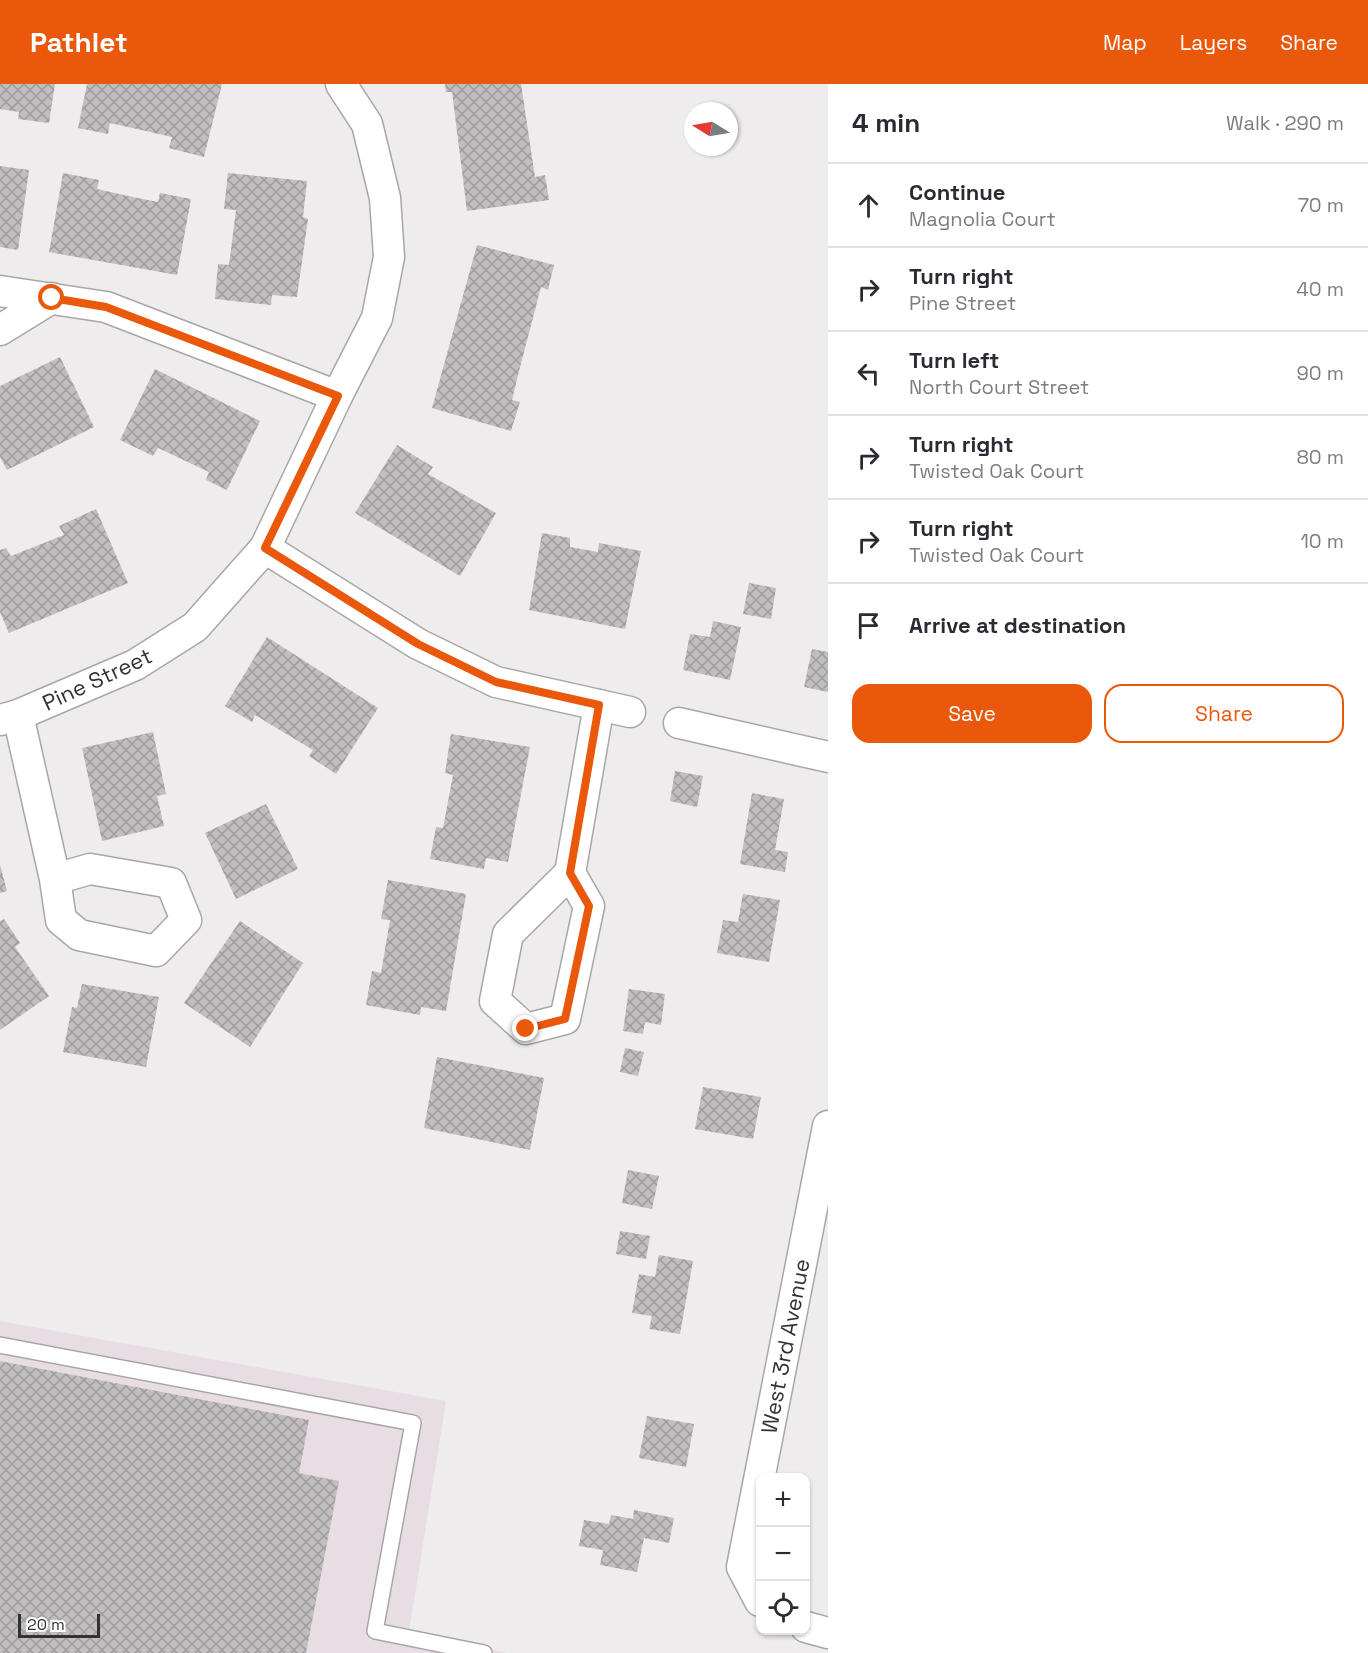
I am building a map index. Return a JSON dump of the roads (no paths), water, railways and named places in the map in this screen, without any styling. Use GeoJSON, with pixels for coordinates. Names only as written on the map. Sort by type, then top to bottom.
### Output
{"type":"FeatureCollection","features":[{"type":"Feature","properties":{"kind":"street","name":"Pine Street"},"geometry":{"type":"LineString","coordinates":[[9,718],[135,665],[195,627],[265,548],[377,318],[389,257],[385,198],[367,124],[341,84]]}},
{"type":"Feature","properties":{"kind":"street"},"geometry":{"type":"LineString","coordinates":[[0,291],[106,307],[338,396]]}},
{"type":"Feature","properties":{"kind":"street"},"geometry":{"type":"LineString","coordinates":[[0,330],[52,298]]}},
{"type":"Feature","properties":{"kind":"street"},"geometry":{"type":"LineString","coordinates":[[265,548],[418,644],[496,682],[630,712]]}},
{"type":"Feature","properties":{"kind":"street"},"geometry":{"type":"LineString","coordinates":[[570,873],[589,906],[565,1019],[526,1029],[495,1001],[508,934],[570,873],[599,705]]}},
{"type":"Feature","properties":{"kind":"street"},"geometry":{"type":"LineString","coordinates":[[9,718],[55,879]]}},
{"type":"Feature","properties":{"kind":"street"},"geometry":{"type":"LineString","coordinates":[[679,723],[828,757]]}},
{"type":"Feature","properties":{"kind":"street","name":"West 3rd Avenue"},"geometry":{"type":"LineString","coordinates":[[756,1593],[742,1567],[828,1126]]}},
{"type":"Feature","properties":{"kind":"street"},"geometry":{"type":"LineString","coordinates":[[810,1628],[828,1633]]}},
{"type":"Feature","properties":{"kind":"lane"},"geometry":{"type":"LineString","coordinates":[[0,1345],[413,1423],[375,1630],[484,1653]]}}]}
